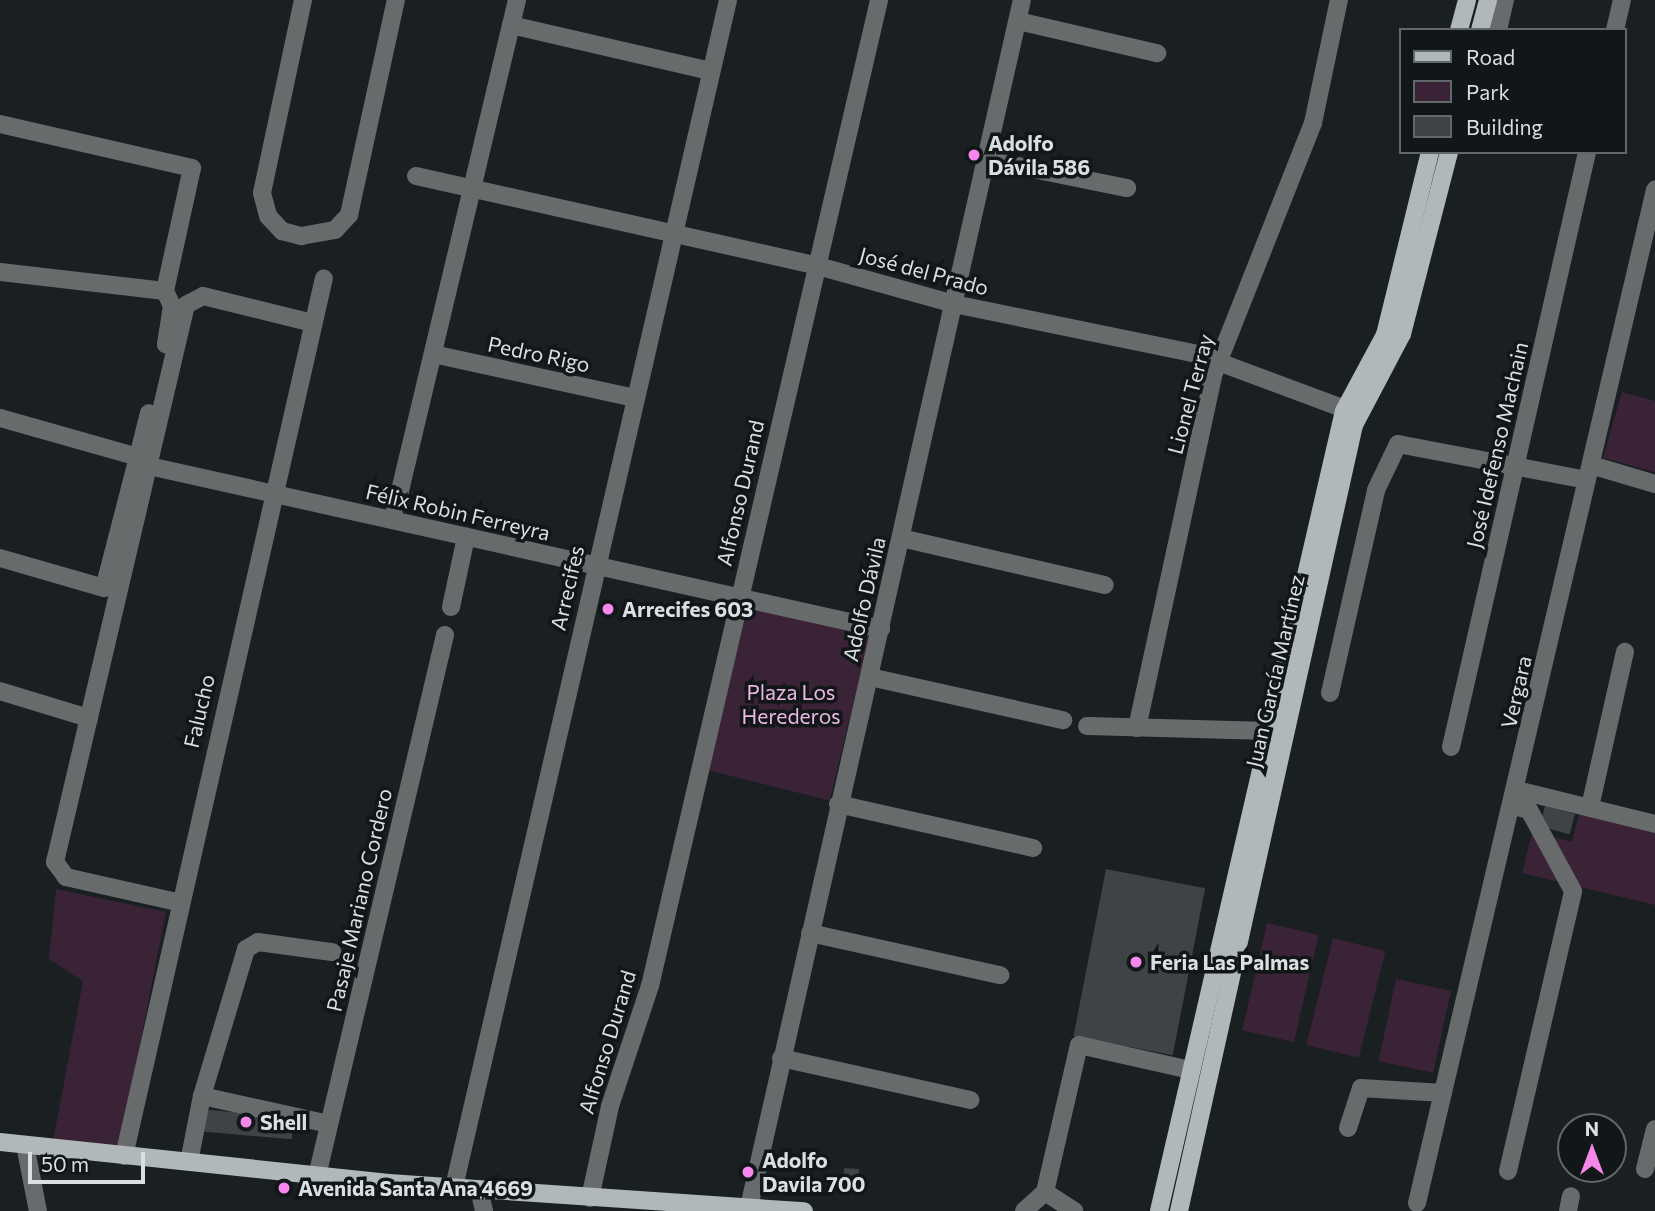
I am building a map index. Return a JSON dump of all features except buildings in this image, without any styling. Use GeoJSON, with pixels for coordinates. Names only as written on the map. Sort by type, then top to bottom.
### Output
{"type":"FeatureCollection","features":[{"type":"Feature","properties":{"kind":"main road"},"geometry":{"type":"LineString","coordinates":[[1459,28],[1466,0]]}},
{"type":"Feature","properties":{"kind":"main road"},"geometry":{"type":"LineString","coordinates":[[1481,28],[1488,0]]}},
{"type":"Feature","properties":{"kind":"main road","name":"Juan García Martínez"},"geometry":{"type":"LineString","coordinates":[[1159,1211],[1269,732],[1351,413],[1385,335],[1430,154]]}},
{"type":"Feature","properties":{"kind":"main road","name":"Juan García Martínez"},"geometry":{"type":"LineString","coordinates":[[1179,1211],[1351,413],[1402,334],[1448,154]]}},
{"type":"Feature","properties":{"kind":"main road"},"geometry":{"type":"LineString","coordinates":[[0,1142],[454,1187],[804,1211]]}},
{"type":"Feature","properties":{"kind":"street"},"geometry":{"type":"LineString","coordinates":[[303,0],[262,193],[268,216],[282,230],[301,236],[335,230],[349,215],[396,0]]}},
{"type":"Feature","properties":{"kind":"street"},"geometry":{"type":"LineString","coordinates":[[393,520],[517,0]]}},
{"type":"Feature","properties":{"kind":"street","name":"Arrecifes"},"geometry":{"type":"LineString","coordinates":[[454,1187],[594,568],[728,0]]}},
{"type":"Feature","properties":{"kind":"street","name":"Alfonso Durand"},"geometry":{"type":"LineString","coordinates":[[590,1198],[610,1106],[650,986],[879,0]]}},
{"type":"Feature","properties":{"kind":"street","name":"Adolfo Dávila"},"geometry":{"type":"LineString","coordinates":[[749,1207],[838,804],[870,677],[988,160],[1022,0]]}},
{"type":"Feature","properties":{"kind":"street","name":"Lionel Terray"},"geometry":{"type":"LineString","coordinates":[[1137,728],[1217,362],[1313,123],[1339,0]]}},
{"type":"Feature","properties":{"kind":"street"},"geometry":{"type":"LineString","coordinates":[[1498,28],[1505,0]]}},
{"type":"Feature","properties":{"kind":"street"},"geometry":{"type":"LineString","coordinates":[[1615,28],[1622,0]]}},
{"type":"Feature","properties":{"kind":"street"},"geometry":{"type":"LineString","coordinates":[[1018,21],[1157,53]]}},
{"type":"Feature","properties":{"kind":"street"},"geometry":{"type":"LineString","coordinates":[[511,26],[710,71]]}},
{"type":"Feature","properties":{"kind":"street"},"geometry":{"type":"LineString","coordinates":[[0,124],[192,168],[165,291],[172,306],[144,461],[55,862],[66,877],[177,902]]}},
{"type":"Feature","properties":{"kind":"street","name":"José Idefenso Machain"},"geometry":{"type":"LineString","coordinates":[[1451,747],[1587,154]]}},
{"type":"Feature","properties":{"kind":"street"},"geometry":{"type":"LineString","coordinates":[[988,160],[1127,188]]}},
{"type":"Feature","properties":{"kind":"street","name":"José del Prado"},"geometry":{"type":"LineString","coordinates":[[416,176],[818,266],[954,304],[1217,362],[1351,413]]}},
{"type":"Feature","properties":{"kind":"street","name":"Vergara"},"geometry":{"type":"LineString","coordinates":[[1417,1203],[1515,798],[1655,190]]}},
{"type":"Feature","properties":{"kind":"street"},"geometry":{"type":"LineString","coordinates":[[0,272],[165,291]]}},
{"type":"Feature","properties":{"kind":"street","name":"Falucho"},"geometry":{"type":"LineString","coordinates":[[124,1156],[177,902],[324,278]]}},
{"type":"Feature","properties":{"kind":"street"},"geometry":{"type":"LineString","coordinates":[[0,558],[104,588],[144,461],[186,305],[204,296],[313,323]]}},
{"type":"Feature","properties":{"kind":"street","name":"Pedro Rigo"},"geometry":{"type":"LineString","coordinates":[[433,355],[635,398]]}},
{"type":"Feature","properties":{"kind":"street","name":"Félix Robin Ferreyra"},"geometry":{"type":"LineString","coordinates":[[0,418],[144,461],[274,493],[594,568],[881,629]]}},
{"type":"Feature","properties":{"kind":"street"},"geometry":{"type":"LineString","coordinates":[[1330,693],[1376,490],[1398,444],[1514,468],[1589,473],[1655,484]]}},
{"type":"Feature","properties":{"kind":"street"},"geometry":{"type":"LineString","coordinates":[[451,607],[466,537]]}},
{"type":"Feature","properties":{"kind":"street"},"geometry":{"type":"LineString","coordinates":[[901,538],[1105,585]]}},
{"type":"Feature","properties":{"kind":"street","name":"Pasaje Mariano Cordero"},"geometry":{"type":"LineString","coordinates":[[317,1175],[445,635]]}},
{"type":"Feature","properties":{"kind":"street"},"geometry":{"type":"LineString","coordinates":[[1590,807],[1625,652]]}},
{"type":"Feature","properties":{"kind":"street"},"geometry":{"type":"LineString","coordinates":[[870,677],[1063,720]]}},
{"type":"Feature","properties":{"kind":"street"},"geometry":{"type":"LineString","coordinates":[[0,691],[89,718]]}},
{"type":"Feature","properties":{"kind":"street"},"geometry":{"type":"LineString","coordinates":[[1087,726],[1269,732]]}},
{"type":"Feature","properties":{"kind":"street"},"geometry":{"type":"LineString","coordinates":[[1515,798],[1590,807],[1655,824]]}},
{"type":"Feature","properties":{"kind":"street"},"geometry":{"type":"LineString","coordinates":[[1508,1171],[1573,891],[1529,810],[1515,798]]}},
{"type":"Feature","properties":{"kind":"street"},"geometry":{"type":"LineString","coordinates":[[838,804],[1033,848]]}},
{"type":"Feature","properties":{"kind":"street"},"geometry":{"type":"LineString","coordinates":[[810,933],[1000,975]]}},
{"type":"Feature","properties":{"kind":"street"},"geometry":{"type":"LineString","coordinates":[[189,1162],[202,1096],[246,950],[258,942],[332,952]]}},
{"type":"Feature","properties":{"kind":"street"},"geometry":{"type":"LineString","coordinates":[[1024,1211],[1045,1192],[1079,1045],[1190,1070]]}},
{"type":"Feature","properties":{"kind":"street"},"geometry":{"type":"LineString","coordinates":[[781,1058],[970,1100]]}},
{"type":"Feature","properties":{"kind":"street"},"geometry":{"type":"LineString","coordinates":[[1348,1128],[1361,1088],[1443,1093]]}},
{"type":"Feature","properties":{"kind":"street"},"geometry":{"type":"LineString","coordinates":[[202,1096],[329,1124]]}},
{"type":"Feature","properties":{"kind":"street"},"geometry":{"type":"LineString","coordinates":[[1645,1169],[1655,1129]]}},
{"type":"Feature","properties":{"kind":"street"},"geometry":{"type":"LineString","coordinates":[[25,1145],[37,1211]]}},
{"type":"Feature","properties":{"kind":"street"},"geometry":{"type":"LineString","coordinates":[[480,1189],[484,1211]]}},
{"type":"Feature","properties":{"kind":"street"},"geometry":{"type":"LineString","coordinates":[[1045,1192],[1074,1211]]}},
{"type":"Feature","properties":{"kind":"green space"},"geometry":{"type":"Polygon","coordinates":[[[1622,392],[1655,401],[1655,472],[1603,458],[1622,392]]]}},
{"type":"Feature","properties":{"kind":"green space","name":"Plaza Los Herederos"},"geometry":{"type":"Polygon","coordinates":[[[748,606],[870,636],[829,800],[707,770],[748,606]]]}},
{"type":"Feature","properties":{"kind":"green space"},"geometry":{"type":"Polygon","coordinates":[[[1579,814],[1655,832],[1655,905],[1522,873],[1532,832],[1572,842],[1579,814]]]}},
{"type":"Feature","properties":{"kind":"green space"},"geometry":{"type":"Polygon","coordinates":[[[56,889],[166,912],[119,1150],[53,1142],[83,981],[49,959],[56,889]]]}},
{"type":"Feature","properties":{"kind":"green space"},"geometry":{"type":"Polygon","coordinates":[[[1267,923],[1319,935],[1294,1042],[1242,1030],[1267,923]]]}},
{"type":"Feature","properties":{"kind":"green space"},"geometry":{"type":"Polygon","coordinates":[[[1333,938],[1385,951],[1359,1058],[1306,1045],[1333,938]]]}},
{"type":"Feature","properties":{"kind":"green space"},"geometry":{"type":"Polygon","coordinates":[[[1396,979],[1451,991],[1433,1073],[1379,1061],[1396,979]]]}},
{"type":"Feature","properties":{"kind":"place","name":"Adolfo Dávila 586"},"geometry":{"type":"Point","coordinates":[974,155]}},
{"type":"Feature","properties":{"kind":"place","name":"Arrecifes 603"},"geometry":{"type":"Point","coordinates":[608,609]}},
{"type":"Feature","properties":{"kind":"place","name":"Feria Las Palmas"},"geometry":{"type":"Point","coordinates":[1136,962]}},
{"type":"Feature","properties":{"kind":"place","name":"Shell"},"geometry":{"type":"Point","coordinates":[246,1122]}},
{"type":"Feature","properties":{"kind":"place","name":"Adolfo Davila 700"},"geometry":{"type":"Point","coordinates":[748,1172]}},
{"type":"Feature","properties":{"kind":"place","name":"Avenida Santa Ana 4669"},"geometry":{"type":"Point","coordinates":[284,1188]}}]}
